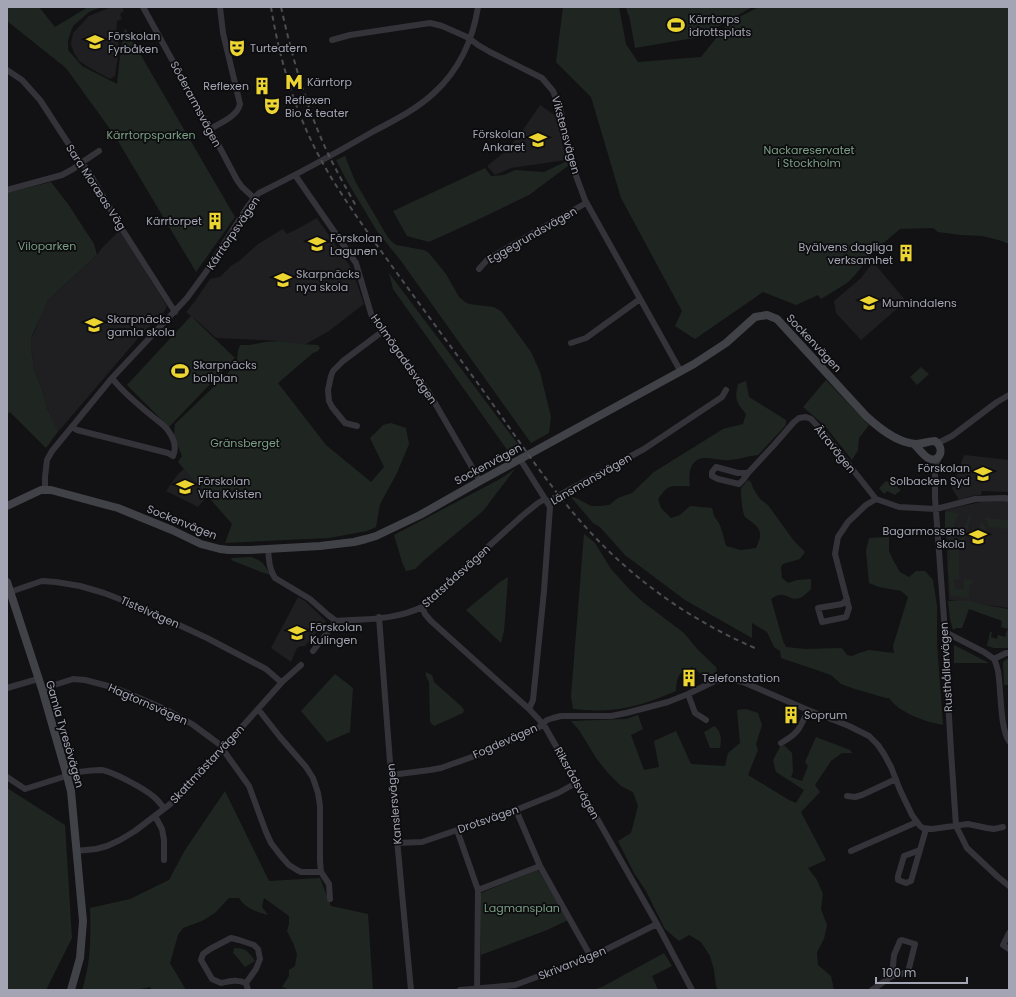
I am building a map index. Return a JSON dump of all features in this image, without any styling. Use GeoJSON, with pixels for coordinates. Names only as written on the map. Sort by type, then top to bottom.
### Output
{"type":"FeatureCollection","features":[{"type":"Feature","properties":{"kind":"street","name":"Söderarmsvägen"},"geometry":{"type":"LineString","coordinates":[[143,7],[237,180],[254,198]]}},
{"type":"Feature","properties":{"kind":"street"},"geometry":{"type":"LineString","coordinates":[[210,129],[234,115],[240,104],[223,33],[220,7]]}},
{"type":"Feature","properties":{"kind":"street","name":"Kärrtorpsvägen"},"geometry":{"type":"LineString","coordinates":[[44,489],[44,477],[47,460],[52,451],[112,378],[187,298],[206,272],[254,198],[259,193],[294,176],[414,108],[434,93],[448,78],[467,47],[478,7]]}},
{"type":"Feature","properties":{"kind":"street","name":"Vikstensvägen"},"geometry":{"type":"LineString","coordinates":[[332,40],[350,35],[430,23],[442,26],[469,38],[490,52],[542,78],[553,91],[560,108],[576,173],[586,203],[681,372]]}},
{"type":"Feature","properties":{"kind":"street","name":"Sara Moræas Väg"},"geometry":{"type":"LineString","coordinates":[[7,70],[22,80],[40,100],[81,163],[90,174],[122,229],[175,312]]}},
{"type":"Feature","properties":{"kind":"street"},"geometry":{"type":"LineString","coordinates":[[7,190],[62,176],[99,151]]}},
{"type":"Feature","properties":{"kind":"street","name":"Holmögaddsvägen"},"geometry":{"type":"LineString","coordinates":[[294,176],[356,263],[372,317],[428,390],[480,481]]}},
{"type":"Feature","properties":{"kind":"street","name":"Eggegrundsvägen"},"geometry":{"type":"LineString","coordinates":[[479,269],[488,259],[586,203]]}},
{"type":"Feature","properties":{"kind":"street"},"geometry":{"type":"LineString","coordinates":[[570,343],[586,338],[640,299]]}},
{"type":"Feature","properties":{"kind":"street","name":"Sockenvägen"},"geometry":{"type":"LineString","coordinates":[[44,489],[118,508],[211,547],[230,550],[268,549],[320,546],[366,540],[420,515],[681,372],[726,343],[755,317],[767,315],[777,319],[866,416],[879,428],[902,440],[914,444],[924,444]]}},
{"type":"Feature","properties":{"kind":"street"},"geometry":{"type":"LineString","coordinates":[[357,426],[345,423],[332,407],[329,401],[328,390],[331,376],[333,371],[343,361],[383,331]]}},
{"type":"Feature","properties":{"kind":"street"},"geometry":{"type":"LineString","coordinates":[[72,427],[77,430],[168,453],[173,456],[175,452],[175,445],[169,431],[138,404],[112,378]]}},
{"type":"Feature","properties":{"kind":"street","name":"Länsmansvägen"},"geometry":{"type":"LineString","coordinates":[[529,709],[533,700],[544,591],[550,507],[546,500],[644,449],[722,397],[726,390]]}},
{"type":"Feature","properties":{"kind":"street"},"geometry":{"type":"LineString","coordinates":[[939,450],[935,441],[924,444],[923,450],[927,456],[933,459],[952,436],[1009,395]]}},
{"type":"Feature","properties":{"kind":"street","name":"Ätravägen"},"geometry":{"type":"LineString","coordinates":[[748,473],[738,473],[716,467],[712,472],[712,476],[739,484],[794,422],[798,418],[806,417],[811,419],[823,432],[876,499]]}},
{"type":"Feature","properties":{"kind":"street","name":"Sockenvägen"},"geometry":{"type":"LineString","coordinates":[[914,444],[927,456]]}},
{"type":"Feature","properties":{"kind":"street","name":"Rusthållarvägen"},"geometry":{"type":"LineString","coordinates":[[939,450],[935,471],[936,509],[945,632],[956,826],[967,848],[1009,886]]}},
{"type":"Feature","properties":{"kind":"street","name":"Rusthållarvägen"},"geometry":{"type":"LineString","coordinates":[[927,456],[935,471]]}},
{"type":"Feature","properties":{"kind":"street"},"geometry":{"type":"LineString","coordinates":[[520,459],[546,500]]}},
{"type":"Feature","properties":{"kind":"street"},"geometry":{"type":"LineString","coordinates":[[7,506],[44,489]]}},
{"type":"Feature","properties":{"kind":"street"},"geometry":{"type":"LineString","coordinates":[[847,599],[842,604],[818,608],[822,622],[846,617],[849,608],[847,599],[835,554],[838,537],[848,522],[866,505],[876,499],[899,507],[936,509],[975,499],[1009,499]]}},
{"type":"Feature","properties":{"kind":"street","name":"Statsrådsvägen"},"geometry":{"type":"LineString","coordinates":[[336,621],[400,615],[422,607],[522,516],[538,503],[546,500]]}},
{"type":"Feature","properties":{"kind":"street"},"geometry":{"type":"LineString","coordinates":[[268,549],[270,568],[275,578],[310,599],[336,621],[313,650]]}},
{"type":"Feature","properties":{"kind":"street","name":"Tistelvägen"},"geometry":{"type":"LineString","coordinates":[[8,592],[42,581],[80,586],[104,593],[140,607],[207,638],[266,669],[281,682]]}},
{"type":"Feature","properties":{"kind":"street","name":"Gamla Tyresövägen"},"geometry":{"type":"LineString","coordinates":[[7,582],[8,592],[42,689],[67,776],[71,797],[83,921],[80,958],[71,990]]}},
{"type":"Feature","properties":{"kind":"street","name":"Riksrådsvägen"},"geometry":{"type":"LineString","coordinates":[[422,607],[425,614],[431,621],[529,709],[543,724],[692,990]]}},
{"type":"Feature","properties":{"kind":"street","name":"Kanslersvägen"},"geometry":{"type":"LineString","coordinates":[[379,618],[391,775],[411,990]]}},
{"type":"Feature","properties":{"kind":"street"},"geometry":{"type":"LineString","coordinates":[[945,632],[984,652],[994,659],[998,672],[1003,724],[1009,741]]}},
{"type":"Feature","properties":{"kind":"street"},"geometry":{"type":"LineString","coordinates":[[994,659],[1009,653]]}},
{"type":"Feature","properties":{"kind":"street","name":"Skattmästarvägen"},"geometry":{"type":"LineString","coordinates":[[76,851],[107,846],[135,831],[155,816],[184,791],[281,682],[301,665]]}},
{"type":"Feature","properties":{"kind":"street"},"geometry":{"type":"LineString","coordinates":[[7,688],[38,679]]}},
{"type":"Feature","properties":{"kind":"street","name":"Fogdevägen"},"geometry":{"type":"LineString","coordinates":[[391,775],[441,768],[486,752],[538,728],[547,720],[553,718],[562,716],[611,716],[626,713],[668,702],[715,681],[729,679],[743,682],[870,736],[878,745],[891,766],[912,815],[920,826],[926,829]]}},
{"type":"Feature","properties":{"kind":"street","name":"Hagtornsvägen"},"geometry":{"type":"LineString","coordinates":[[42,689],[73,680],[85,680],[112,687],[167,710],[192,724],[219,744],[249,786],[271,843],[281,856],[289,865],[301,872],[321,872]]}},
{"type":"Feature","properties":{"kind":"street"},"geometry":{"type":"LineString","coordinates":[[688,694],[695,713],[706,720]]}},
{"type":"Feature","properties":{"kind":"street"},"geometry":{"type":"LineString","coordinates":[[258,709],[306,767],[313,778],[318,793],[320,806],[321,872],[328,884],[330,899]]}},
{"type":"Feature","properties":{"kind":"street"},"geometry":{"type":"LineString","coordinates":[[781,743],[799,730],[808,710]]}},
{"type":"Feature","properties":{"kind":"street"},"geometry":{"type":"LineString","coordinates":[[7,777],[25,789],[87,771],[103,770],[141,788],[154,797],[164,808]]}},
{"type":"Feature","properties":{"kind":"street"},"geometry":{"type":"LineString","coordinates":[[847,796],[855,797],[862,795],[896,779]]}},
{"type":"Feature","properties":{"kind":"street","name":"Drotsvägen"},"geometry":{"type":"LineString","coordinates":[[397,843],[422,842],[516,810],[558,793],[576,783]]}},
{"type":"Feature","properties":{"kind":"street"},"geometry":{"type":"LineString","coordinates":[[516,810],[540,866],[591,957]]}},
{"type":"Feature","properties":{"kind":"street"},"geometry":{"type":"LineString","coordinates":[[155,816],[162,829],[164,840],[164,860]]}},
{"type":"Feature","properties":{"kind":"street"},"geometry":{"type":"LineString","coordinates":[[851,851],[917,822]]}},
{"type":"Feature","properties":{"kind":"street"},"geometry":{"type":"LineString","coordinates":[[920,850],[904,856],[898,880],[906,883],[911,881],[920,850],[926,829],[939,829],[968,824],[994,829],[1003,827]]}},
{"type":"Feature","properties":{"kind":"street"},"geometry":{"type":"LineString","coordinates":[[457,830],[478,890],[477,989]]}},
{"type":"Feature","properties":{"kind":"street"},"geometry":{"type":"LineString","coordinates":[[478,890],[540,866]]}},
{"type":"Feature","properties":{"kind":"street","name":"Skrivarvägen"},"geometry":{"type":"LineString","coordinates":[[460,990],[515,985],[591,957],[656,924]]}},
{"type":"Feature","properties":{"kind":"street"},"geometry":{"type":"LineString","coordinates":[[1009,933],[1003,945],[1009,949]]}},
{"type":"Feature","properties":{"kind":"street"},"geometry":{"type":"LineString","coordinates":[[246,983],[256,969],[260,959],[258,949],[254,945],[232,938],[203,954],[201,960],[212,979],[221,983],[241,980],[246,983],[248,990]]}},
{"type":"Feature","properties":{"kind":"street"},"geometry":{"type":"LineString","coordinates":[[872,990],[892,976],[908,972],[915,944],[902,940],[900,941],[894,955],[892,976]]}},
{"type":"Feature","properties":{"kind":"shaded area","name":"Förskolan Fyrbåken"},"geometry":{"type":"Polygon","coordinates":[[[111,7],[122,7],[124,11],[120,14],[122,19],[117,21],[116,36],[119,48],[115,76],[110,79],[79,61],[71,44],[73,33],[89,16],[111,7]]]}},
{"type":"Feature","properties":{"kind":"shaded area","name":"Förskolan Ankaret"},"geometry":{"type":"Polygon","coordinates":[[[540,105],[556,116],[566,160],[511,168],[495,175],[487,166],[507,150],[540,105]]]}},
{"type":"Feature","properties":{"kind":"shaded area","name":"Skarpnäcks nya skola"},"geometry":{"type":"Polygon","coordinates":[[[317,218],[352,269],[364,304],[329,331],[306,344],[281,341],[216,338],[186,312],[210,279],[220,277],[258,244],[283,229],[287,234],[317,218]]]}},
{"type":"Feature","properties":{"kind":"shaded area","name":"Skarpnäcks gamla skola"},"geometry":{"type":"Polygon","coordinates":[[[120,230],[167,306],[164,312],[140,336],[58,432],[47,408],[42,389],[34,370],[31,338],[48,300],[97,255],[120,230]]]}},
{"type":"Feature","properties":{"kind":"shaded area","name":"Mumindalens"},"geometry":{"type":"Polygon","coordinates":[[[873,262],[906,301],[861,340],[836,313],[834,301],[861,278],[873,262]]]}},
{"type":"Feature","properties":{"kind":"shaded area","name":"Förskolan Solbacken Syd"},"geometry":{"type":"Polygon","coordinates":[[[964,455],[1009,460],[1009,492],[982,491],[981,495],[971,496],[959,500],[952,488],[964,455]]]}},
{"type":"Feature","properties":{"kind":"shaded area","name":"Förskolan Vita Kvisten"},"geometry":{"type":"Polygon","coordinates":[[[185,468],[208,495],[198,507],[166,491],[178,474],[185,468]]]}},
{"type":"Feature","properties":{"kind":"shaded area","name":"Bagarmossens skola"},"geometry":{"type":"Polygon","coordinates":[[[985,501],[1009,501],[1009,608],[949,600],[945,510],[985,501]]]}},
{"type":"Feature","properties":{"kind":"shaded area","name":"Förskolan Kulingen"},"geometry":{"type":"Polygon","coordinates":[[[298,597],[305,601],[326,621],[305,646],[297,648],[291,662],[271,648],[298,597]]]}},
{"type":"Feature","properties":{"kind":"green space","name":"Kärrtorpsparken"},"geometry":{"type":"Polygon","coordinates":[[[7,7],[39,7],[55,27],[88,7],[101,7],[89,12],[73,26],[68,40],[68,50],[82,66],[117,84],[125,28],[235,217],[196,272],[115,136],[66,68],[7,21],[7,7]]]}},
{"type":"Feature","properties":{"kind":"green space","name":"Nackareservatet i Stockholm"},"geometry":{"type":"Polygon","coordinates":[[[563,7],[619,7],[626,44],[638,62],[701,57],[729,22],[759,7],[1009,7],[1009,244],[983,236],[938,232],[933,228],[900,229],[875,250],[847,283],[821,299],[818,295],[796,305],[763,292],[695,339],[675,326],[682,311],[621,198],[591,97],[556,62],[563,7]]]}},
{"type":"Feature","properties":{"kind":"green space","name":"Kärrtorps idrottsplats"},"geometry":{"type":"Polygon","coordinates":[[[626,7],[752,7],[700,37],[635,48],[629,15],[626,7]]]}},
{"type":"Feature","properties":{"kind":"green space"},"geometry":{"type":"Polygon","coordinates":[[[345,156],[355,181],[391,241],[396,245],[424,250],[429,253],[446,274],[459,297],[465,302],[469,304],[494,307],[502,312],[531,352],[540,372],[551,417],[549,433],[531,443],[401,261],[377,231],[336,160],[345,156]]]}},
{"type":"Feature","properties":{"kind":"green space"},"geometry":{"type":"Polygon","coordinates":[[[567,161],[568,166],[529,195],[429,242],[407,236],[393,211],[485,168],[491,176],[504,175],[515,170],[544,172],[567,161]]]}},
{"type":"Feature","properties":{"kind":"green space","name":"Viloparken"},"geometry":{"type":"Polygon","coordinates":[[[51,182],[68,204],[94,244],[97,255],[48,300],[31,338],[34,370],[42,389],[47,408],[58,431],[59,430],[46,448],[10,412],[7,414],[7,193],[51,182]]]}},
{"type":"Feature","properties":{"kind":"green space"},"geometry":{"type":"Polygon","coordinates":[[[389,273],[520,447],[510,454],[393,289],[389,273]]]}},
{"type":"Feature","properties":{"kind":"green space","name":"Skarpnäcks bollplan"},"geometry":{"type":"Polygon","coordinates":[[[191,316],[235,358],[169,427],[127,385],[191,316]]]}},
{"type":"Feature","properties":{"kind":"green space","name":"Gränsberget"},"geometry":{"type":"Polygon","coordinates":[[[281,341],[318,345],[320,348],[278,383],[326,445],[371,482],[384,467],[370,438],[383,425],[391,423],[406,428],[409,444],[397,473],[380,504],[376,527],[367,531],[329,538],[225,543],[232,524],[178,462],[182,456],[174,436],[175,424],[228,373],[237,360],[240,345],[281,341]]]}},
{"type":"Feature","properties":{"kind":"green space"},"geometry":{"type":"Polygon","coordinates":[[[921,367],[929,374],[917,385],[910,377],[921,367]]]}},
{"type":"Feature","properties":{"kind":"green space"},"geometry":{"type":"Polygon","coordinates":[[[826,380],[869,425],[859,438],[858,450],[852,460],[825,426],[803,407],[826,380]]]}},
{"type":"Feature","properties":{"kind":"green space"},"geometry":{"type":"Polygon","coordinates":[[[746,381],[749,397],[786,420],[786,425],[758,455],[730,460],[705,458],[696,461],[690,472],[690,486],[671,486],[665,490],[658,499],[661,508],[671,518],[680,515],[690,506],[712,508],[714,516],[722,531],[726,546],[741,550],[756,548],[760,537],[760,532],[752,522],[745,517],[741,498],[741,488],[748,480],[751,482],[760,499],[768,505],[794,541],[805,552],[800,559],[783,564],[781,567],[782,578],[788,583],[797,580],[811,579],[811,589],[801,597],[796,599],[780,595],[771,599],[786,647],[805,649],[842,648],[847,655],[852,656],[869,650],[894,653],[893,646],[908,597],[901,591],[879,587],[869,583],[866,551],[869,538],[889,537],[889,551],[900,572],[909,577],[916,571],[925,571],[933,580],[937,606],[937,644],[943,725],[913,716],[899,708],[889,698],[841,684],[831,675],[781,658],[780,651],[774,647],[767,632],[752,623],[752,638],[685,600],[625,555],[600,527],[593,523],[571,497],[591,506],[609,505],[618,498],[632,493],[654,472],[723,429],[743,424],[746,414],[738,404],[736,394],[738,384],[746,381]]]}},
{"type":"Feature","properties":{"kind":"green space"},"geometry":{"type":"Polygon","coordinates":[[[515,469],[483,511],[415,569],[406,571],[394,535],[500,479],[515,469]]]}},
{"type":"Feature","properties":{"kind":"green space"},"geometry":{"type":"Polygon","coordinates":[[[886,481],[893,483],[901,490],[895,495],[887,491],[884,494],[879,488],[886,481]]]}},
{"type":"Feature","properties":{"kind":"green space"},"geometry":{"type":"Polygon","coordinates":[[[945,512],[958,513],[950,540],[951,545],[958,547],[969,515],[972,512],[963,547],[959,548],[959,579],[954,580],[955,589],[964,589],[964,579],[973,580],[972,584],[969,585],[969,598],[950,595],[948,564],[950,556],[945,528],[945,512]]]}},
{"type":"Feature","properties":{"kind":"green space"},"geometry":{"type":"Polygon","coordinates":[[[985,518],[1008,520],[1008,529],[989,527],[985,518]]]}},
{"type":"Feature","properties":{"kind":"green space"},"geometry":{"type":"Polygon","coordinates":[[[981,521],[986,528],[980,545],[975,545],[981,521]]]}},
{"type":"Feature","properties":{"kind":"green space"},"geometry":{"type":"Polygon","coordinates":[[[584,534],[595,543],[611,569],[630,590],[643,602],[684,633],[698,650],[716,667],[717,671],[713,674],[702,675],[692,667],[687,669],[679,676],[676,691],[635,705],[619,709],[605,710],[573,709],[571,696],[584,534]]]}},
{"type":"Feature","properties":{"kind":"green space"},"geometry":{"type":"Polygon","coordinates":[[[251,557],[261,562],[271,575],[231,560],[232,558],[251,557]]]}},
{"type":"Feature","properties":{"kind":"green space"},"geometry":{"type":"Polygon","coordinates":[[[508,577],[504,631],[501,643],[466,610],[508,577]]]}},
{"type":"Feature","properties":{"kind":"green space"},"geometry":{"type":"Polygon","coordinates":[[[948,601],[970,601],[1009,609],[1009,627],[1008,629],[1001,627],[1002,621],[969,609],[962,628],[956,628],[953,630],[948,601]]]}},
{"type":"Feature","properties":{"kind":"green space"},"geometry":{"type":"Polygon","coordinates":[[[1007,630],[1009,631],[1009,648],[994,648],[987,646],[990,632],[992,632],[991,637],[997,639],[998,635],[1005,637],[1007,630]]]}},
{"type":"Feature","properties":{"kind":"green space"},"geometry":{"type":"Polygon","coordinates":[[[954,645],[989,663],[954,663],[954,645]]]}},
{"type":"Feature","properties":{"kind":"green space"},"geometry":{"type":"Polygon","coordinates":[[[1009,659],[1009,685],[1004,685],[1003,662],[1009,659]]]}},
{"type":"Feature","properties":{"kind":"green space"},"geometry":{"type":"Polygon","coordinates":[[[426,672],[432,675],[434,682],[461,706],[464,710],[463,713],[434,726],[430,722],[429,682],[426,672]]]}},
{"type":"Feature","properties":{"kind":"green space"},"geometry":{"type":"Polygon","coordinates":[[[335,674],[353,688],[350,732],[327,742],[301,711],[335,674]]]}},
{"type":"Feature","properties":{"kind":"green space"},"geometry":{"type":"Polygon","coordinates":[[[746,709],[758,713],[762,725],[756,744],[758,750],[748,775],[796,803],[804,790],[776,772],[773,760],[781,745],[785,746],[792,753],[793,772],[791,777],[802,781],[808,766],[805,762],[816,737],[850,750],[852,753],[842,753],[831,761],[815,785],[820,792],[801,812],[826,860],[808,868],[817,880],[823,894],[821,909],[827,925],[824,939],[817,952],[818,965],[831,976],[834,990],[718,990],[710,956],[701,942],[689,935],[679,941],[665,929],[618,841],[631,833],[638,806],[633,792],[621,786],[608,773],[596,758],[579,730],[571,721],[626,719],[638,715],[643,729],[631,735],[644,770],[659,767],[654,741],[676,731],[691,764],[725,766],[728,753],[740,743],[737,710],[746,709]]]}},
{"type":"Feature","properties":{"kind":"green space"},"geometry":{"type":"Polygon","coordinates":[[[714,726],[718,730],[720,736],[720,748],[710,748],[704,732],[714,726]]]}},
{"type":"Feature","properties":{"kind":"green space"},"geometry":{"type":"Polygon","coordinates":[[[7,788],[65,825],[72,938],[46,990],[7,990],[7,788]]]}},
{"type":"Feature","properties":{"kind":"green space"},"geometry":{"type":"Polygon","coordinates":[[[225,791],[269,881],[320,878],[331,906],[368,914],[373,990],[290,990],[282,987],[289,976],[289,970],[295,966],[297,954],[287,931],[289,916],[264,898],[262,907],[268,915],[248,907],[239,898],[229,898],[215,913],[202,921],[183,928],[178,935],[170,963],[186,990],[152,990],[150,987],[135,990],[82,990],[89,960],[90,908],[130,899],[169,880],[185,850],[225,791]]]}},
{"type":"Feature","properties":{"kind":"green space","name":"Lagmansplan"},"geometry":{"type":"Polygon","coordinates":[[[537,870],[568,920],[547,930],[481,955],[480,894],[537,870]]]}},
{"type":"Feature","properties":{"kind":"green space"},"geometry":{"type":"Polygon","coordinates":[[[234,948],[246,951],[255,961],[245,967],[233,953],[234,948]]]}},
{"type":"Feature","properties":{"kind":"green space"},"geometry":{"type":"Polygon","coordinates":[[[664,953],[672,966],[652,976],[658,990],[593,990],[604,986],[664,953]]]}},
{"type":"Feature","properties":{"kind":"railway"},"geometry":{"type":"LineString","coordinates":[[271,7],[281,57],[291,91],[303,123],[329,174],[366,230],[543,474],[595,538],[648,585],[665,598],[718,631],[757,649]]}},
{"type":"Feature","properties":{"kind":"railway"},"geometry":{"type":"LineString","coordinates":[[281,7],[298,74],[321,138],[356,206]]}},
{"type":"Feature","properties":{"kind":"place","name":"Kärrtorps idrottsplats"},"geometry":{"type":"Point","coordinates":[676,25]}},
{"type":"Feature","properties":{"kind":"place","name":"Förskolan Fyrbåken"},"geometry":{"type":"Point","coordinates":[95,42]}},
{"type":"Feature","properties":{"kind":"place","name":"Turteatern"},"geometry":{"type":"Point","coordinates":[237,48]}},
{"type":"Feature","properties":{"kind":"place","name":"Kärrtorp"},"geometry":{"type":"Point","coordinates":[294,82]}},
{"type":"Feature","properties":{"kind":"place","name":"Reflexen"},"geometry":{"type":"Point","coordinates":[262,86]}},
{"type":"Feature","properties":{"kind":"place","name":"Reflexen Bio & teater"},"geometry":{"type":"Point","coordinates":[272,106]}},
{"type":"Feature","properties":{"kind":"place","name":"Förskolan Ankaret"},"geometry":{"type":"Point","coordinates":[538,140]}},
{"type":"Feature","properties":{"kind":"place","name":"Kärrtorpet"},"geometry":{"type":"Point","coordinates":[215,221]}},
{"type":"Feature","properties":{"kind":"place","name":"Förskolan Lagunen"},"geometry":{"type":"Point","coordinates":[317,244]}},
{"type":"Feature","properties":{"kind":"place","name":"Byälvens dagliga verksamhet"},"geometry":{"type":"Point","coordinates":[906,253]}},
{"type":"Feature","properties":{"kind":"place","name":"Skarpnäcks nya skola"},"geometry":{"type":"Point","coordinates":[283,280]}},
{"type":"Feature","properties":{"kind":"place","name":"Mumindalens"},"geometry":{"type":"Point","coordinates":[869,303]}},
{"type":"Feature","properties":{"kind":"place","name":"Skarpnäcks gamla skola"},"geometry":{"type":"Point","coordinates":[94,325]}},
{"type":"Feature","properties":{"kind":"place","name":"Skarpnäcks bollplan"},"geometry":{"type":"Point","coordinates":[180,371]}},
{"type":"Feature","properties":{"kind":"place","name":"Förskolan Solbacken Syd"},"geometry":{"type":"Point","coordinates":[983,474]}},
{"type":"Feature","properties":{"kind":"place","name":"Förskolan Vita Kvisten"},"geometry":{"type":"Point","coordinates":[185,487]}},
{"type":"Feature","properties":{"kind":"place","name":"Bagarmossens skola"},"geometry":{"type":"Point","coordinates":[978,537]}},
{"type":"Feature","properties":{"kind":"place","name":"Förskolan Kulingen"},"geometry":{"type":"Point","coordinates":[297,633]}},
{"type":"Feature","properties":{"kind":"place","name":"Telefonstation"},"geometry":{"type":"Point","coordinates":[689,678]}},
{"type":"Feature","properties":{"kind":"place","name":"Soprum"},"geometry":{"type":"Point","coordinates":[791,715]}}]}
